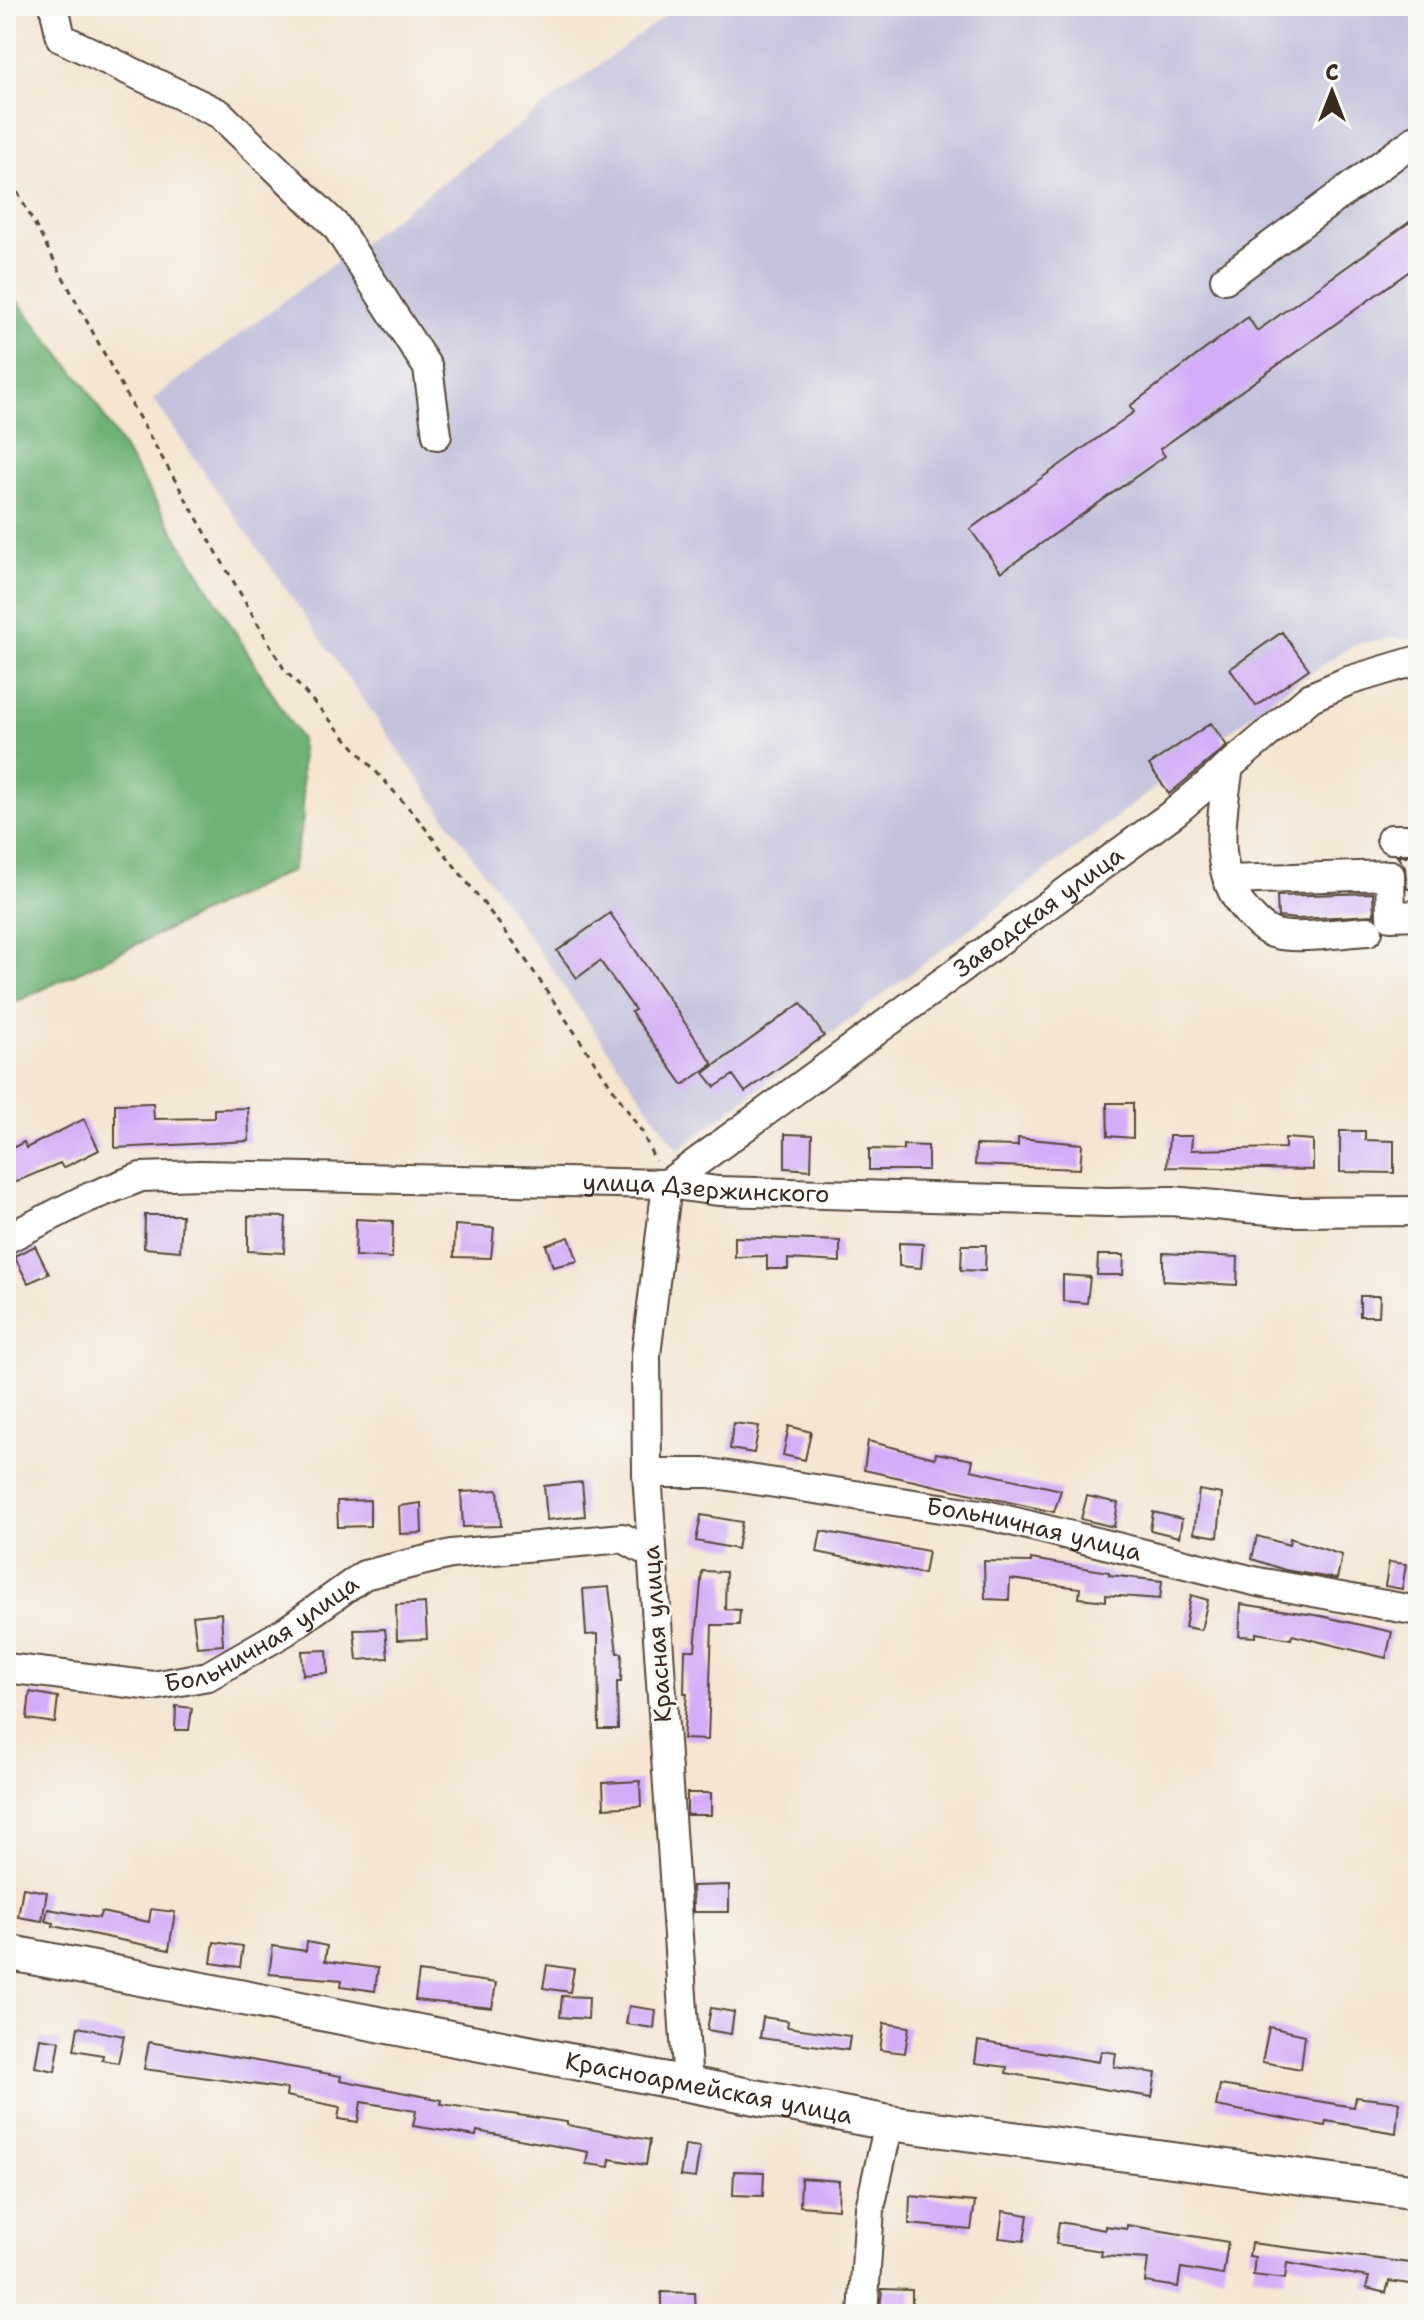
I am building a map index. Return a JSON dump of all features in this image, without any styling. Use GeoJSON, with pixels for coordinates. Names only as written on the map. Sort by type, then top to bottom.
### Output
{"type":"FeatureCollection","features":[{"type":"Feature","properties":{"kind":"main road","name":"Красноармейская улица"},"geometry":{"type":"LineString","coordinates":[[6,1952],[889,2123],[1418,2192]]}},
{"type":"Feature","properties":{"kind":"street"},"geometry":{"type":"LineString","coordinates":[[54,6],[61,38],[220,114],[336,226],[428,368],[437,435]]}},
{"type":"Feature","properties":{"kind":"street"},"geometry":{"type":"LineString","coordinates":[[1225,279],[1418,138]]}},
{"type":"Feature","properties":{"kind":"street","name":"Заводская улица"},"geometry":{"type":"LineString","coordinates":[[667,1184],[1175,812],[1311,697],[1362,676],[1418,660]]}},
{"type":"Feature","properties":{"kind":"street"},"geometry":{"type":"LineString","coordinates":[[1229,766],[1219,832],[1235,900],[1262,928],[1277,935],[1368,931]]}},
{"type":"Feature","properties":{"kind":"street"},"geometry":{"type":"LineString","coordinates":[[1228,880],[1390,875],[1391,916],[1418,915]]}},
{"type":"Feature","properties":{"kind":"street","name":"улица Дзержинского"},"geometry":{"type":"LineString","coordinates":[[6,1239],[85,1199],[141,1177],[667,1184],[718,1191],[1108,1202],[1172,1201],[1291,1212],[1418,1211]]}},
{"type":"Feature","properties":{"kind":"street","name":"Красная улица"},"geometry":{"type":"LineString","coordinates":[[667,1184],[646,1355],[647,1473],[688,2085]]}},
{"type":"Feature","properties":{"kind":"street","name":"Больничная улица"},"geometry":{"type":"LineString","coordinates":[[647,1473],[709,1473],[987,1515],[1258,1582],[1418,1611]]}},
{"type":"Feature","properties":{"kind":"street"},"geometry":{"type":"LineString","coordinates":[[649,1506],[623,1538],[652,1554]]}},
{"type":"Feature","properties":{"kind":"street","name":"Больничная улица"},"geometry":{"type":"LineString","coordinates":[[6,1668],[153,1686],[208,1676],[286,1631],[364,1575],[451,1554],[623,1538]]}},
{"type":"Feature","properties":{"kind":"street"},"geometry":{"type":"LineString","coordinates":[[863,2314],[870,2208],[889,2123]]}},
{"type":"Feature","properties":{"kind":"path"},"geometry":{"type":"LineString","coordinates":[[6,171],[134,409],[284,669],[415,815],[515,944],[642,1132],[667,1184]]}},
{"type":"Feature","properties":{"kind":"shaded area"},"geometry":{"type":"Polygon","coordinates":[[[678,6],[1418,6],[1418,640],[1391,638],[1353,645],[1279,694],[678,1150],[153,399],[678,6]]]}},
{"type":"Feature","properties":{"kind":"green space"},"geometry":{"type":"Polygon","coordinates":[[[6,287],[86,387],[301,740],[303,819],[292,870],[6,1007],[6,287]]]}},
{"type":"Feature","properties":{"kind":"building"},"geometry":{"type":"Polygon","coordinates":[[[1418,216],[1418,265],[1160,449],[1165,456],[1001,572],[970,529],[1134,412],[1130,406],[1248,317],[1257,331],[1418,216]]]}},
{"type":"Feature","properties":{"kind":"building"},"geometry":{"type":"Polygon","coordinates":[[[1282,632],[1309,669],[1256,706],[1230,669],[1282,632]]]}},
{"type":"Feature","properties":{"kind":"building"},"geometry":{"type":"Polygon","coordinates":[[[1211,723],[1227,746],[1169,794],[1149,765],[1211,723]]]}},
{"type":"Feature","properties":{"kind":"building"},"geometry":{"type":"Polygon","coordinates":[[[1397,856],[1418,856],[1418,888],[1407,889],[1405,867],[1397,856]]]}},
{"type":"Feature","properties":{"kind":"building"},"geometry":{"type":"Polygon","coordinates":[[[1373,893],[1374,915],[1278,917],[1277,896],[1373,893]]]}},
{"type":"Feature","properties":{"kind":"building"},"geometry":{"type":"Polygon","coordinates":[[[610,913],[713,1064],[683,1085],[631,1012],[635,1010],[600,961],[577,978],[557,951],[610,913]]]}},
{"type":"Feature","properties":{"kind":"building"},"geometry":{"type":"Polygon","coordinates":[[[801,1003],[824,1036],[745,1092],[733,1075],[715,1087],[704,1073],[801,1003]]]}},
{"type":"Feature","properties":{"kind":"building"},"geometry":{"type":"Polygon","coordinates":[[[153,1103],[154,1119],[214,1118],[214,1109],[248,1108],[249,1141],[115,1148],[115,1104],[153,1103]]]}},
{"type":"Feature","properties":{"kind":"building"},"geometry":{"type":"Polygon","coordinates":[[[1107,1103],[1133,1103],[1133,1138],[1108,1136],[1107,1103]]]}},
{"type":"Feature","properties":{"kind":"building"},"geometry":{"type":"Polygon","coordinates":[[[84,1119],[99,1150],[63,1168],[60,1163],[6,1186],[6,1151],[24,1142],[26,1148],[84,1119]]]}},
{"type":"Feature","properties":{"kind":"building"},"geometry":{"type":"Polygon","coordinates":[[[1340,1131],[1365,1131],[1365,1140],[1394,1141],[1394,1173],[1340,1172],[1340,1131]]]}},
{"type":"Feature","properties":{"kind":"building"},"geometry":{"type":"Polygon","coordinates":[[[785,1134],[812,1135],[811,1170],[785,1168],[785,1134]]]}},
{"type":"Feature","properties":{"kind":"building"},"geometry":{"type":"Polygon","coordinates":[[[1169,1136],[1192,1136],[1191,1150],[1285,1148],[1285,1138],[1313,1140],[1313,1170],[1167,1167],[1169,1136]]]}},
{"type":"Feature","properties":{"kind":"building"},"geometry":{"type":"Polygon","coordinates":[[[1018,1138],[1082,1144],[1080,1169],[975,1165],[976,1145],[1018,1146],[1018,1138]]]}},
{"type":"Feature","properties":{"kind":"building"},"geometry":{"type":"Polygon","coordinates":[[[903,1145],[928,1146],[928,1170],[869,1170],[869,1149],[903,1150],[903,1145]]]}},
{"type":"Feature","properties":{"kind":"building"},"geometry":{"type":"Polygon","coordinates":[[[145,1215],[182,1215],[180,1251],[144,1248],[145,1215]]]}},
{"type":"Feature","properties":{"kind":"building"},"geometry":{"type":"Polygon","coordinates":[[[248,1216],[286,1217],[284,1253],[248,1251],[248,1216]]]}},
{"type":"Feature","properties":{"kind":"building"},"geometry":{"type":"Polygon","coordinates":[[[356,1219],[393,1221],[392,1258],[355,1256],[356,1219]]]}},
{"type":"Feature","properties":{"kind":"building"},"geometry":{"type":"Polygon","coordinates":[[[455,1225],[494,1228],[491,1258],[454,1257],[455,1225]]]}},
{"type":"Feature","properties":{"kind":"building"},"geometry":{"type":"Polygon","coordinates":[[[569,1237],[578,1261],[553,1267],[546,1245],[569,1237]]]}},
{"type":"Feature","properties":{"kind":"building"},"geometry":{"type":"Polygon","coordinates":[[[735,1237],[840,1241],[840,1262],[788,1259],[788,1269],[767,1269],[767,1256],[735,1257],[735,1237]]]}},
{"type":"Feature","properties":{"kind":"building"},"geometry":{"type":"Polygon","coordinates":[[[899,1243],[923,1244],[921,1268],[899,1266],[899,1243]]]}},
{"type":"Feature","properties":{"kind":"building"},"geometry":{"type":"Polygon","coordinates":[[[962,1245],[986,1245],[985,1271],[961,1270],[962,1245]]]}},
{"type":"Feature","properties":{"kind":"building"},"geometry":{"type":"Polygon","coordinates":[[[35,1246],[49,1274],[28,1283],[14,1256],[35,1246]]]}},
{"type":"Feature","properties":{"kind":"building"},"geometry":{"type":"Polygon","coordinates":[[[1163,1253],[1238,1257],[1237,1285],[1163,1281],[1163,1253]]]}},
{"type":"Feature","properties":{"kind":"building"},"geometry":{"type":"Polygon","coordinates":[[[1098,1255],[1124,1255],[1123,1275],[1097,1275],[1098,1255]]]}},
{"type":"Feature","properties":{"kind":"building"},"geometry":{"type":"Polygon","coordinates":[[[1063,1275],[1090,1277],[1087,1303],[1063,1301],[1063,1275]]]}},
{"type":"Feature","properties":{"kind":"building"},"geometry":{"type":"Polygon","coordinates":[[[1360,1296],[1380,1296],[1379,1316],[1360,1316],[1360,1296]]]}},
{"type":"Feature","properties":{"kind":"building"},"geometry":{"type":"Polygon","coordinates":[[[733,1423],[759,1426],[754,1453],[730,1449],[733,1423]]]}},
{"type":"Feature","properties":{"kind":"building"},"geometry":{"type":"Polygon","coordinates":[[[789,1426],[811,1432],[805,1460],[783,1455],[789,1426]]]}},
{"type":"Feature","properties":{"kind":"building"},"geometry":{"type":"Polygon","coordinates":[[[868,1441],[935,1458],[936,1453],[973,1460],[971,1470],[1061,1490],[1054,1512],[864,1470],[868,1441]]]}},
{"type":"Feature","properties":{"kind":"building"},"geometry":{"type":"Polygon","coordinates":[[[582,1482],[585,1516],[547,1520],[544,1486],[582,1482]]]}},
{"type":"Feature","properties":{"kind":"building"},"geometry":{"type":"Polygon","coordinates":[[[498,1490],[501,1526],[463,1527],[461,1492],[498,1490]]]}},
{"type":"Feature","properties":{"kind":"building"},"geometry":{"type":"Polygon","coordinates":[[[1199,1490],[1222,1494],[1218,1537],[1194,1533],[1199,1490]]]}},
{"type":"Feature","properties":{"kind":"building"},"geometry":{"type":"Polygon","coordinates":[[[1087,1496],[1118,1503],[1114,1527],[1081,1519],[1087,1496]]]}},
{"type":"Feature","properties":{"kind":"building"},"geometry":{"type":"Polygon","coordinates":[[[370,1500],[370,1526],[338,1527],[337,1501],[370,1500]]]}},
{"type":"Feature","properties":{"kind":"building"},"geometry":{"type":"Polygon","coordinates":[[[421,1503],[422,1533],[400,1534],[399,1506],[421,1503]]]}},
{"type":"Feature","properties":{"kind":"building"},"geometry":{"type":"Polygon","coordinates":[[[1153,1512],[1182,1519],[1179,1537],[1150,1530],[1153,1512]]]}},
{"type":"Feature","properties":{"kind":"building"},"geometry":{"type":"Polygon","coordinates":[[[701,1515],[742,1522],[737,1549],[696,1541],[701,1515]]]}},
{"type":"Feature","properties":{"kind":"building"},"geometry":{"type":"Polygon","coordinates":[[[821,1531],[928,1551],[924,1574],[817,1552],[821,1531]]]}},
{"type":"Feature","properties":{"kind":"building"},"geometry":{"type":"Polygon","coordinates":[[[1257,1536],[1289,1545],[1290,1538],[1342,1555],[1337,1579],[1285,1570],[1252,1559],[1257,1536]]]}},
{"type":"Feature","properties":{"kind":"building"},"geometry":{"type":"Polygon","coordinates":[[[1031,1559],[1109,1572],[1109,1575],[1162,1581],[1160,1599],[1106,1595],[1106,1601],[1079,1598],[1080,1588],[1010,1579],[1009,1600],[985,1599],[984,1561],[1031,1562],[1031,1559]]]}},
{"type":"Feature","properties":{"kind":"building"},"geometry":{"type":"Polygon","coordinates":[[[1389,1562],[1406,1564],[1402,1589],[1385,1586],[1389,1562]]]}},
{"type":"Feature","properties":{"kind":"building"},"geometry":{"type":"Polygon","coordinates":[[[702,1571],[726,1572],[725,1609],[740,1610],[739,1625],[712,1625],[708,1740],[683,1739],[687,1693],[684,1693],[685,1650],[695,1650],[702,1571]]]}},
{"type":"Feature","properties":{"kind":"building"},"geometry":{"type":"Polygon","coordinates":[[[609,1587],[617,1653],[622,1653],[621,1682],[617,1682],[618,1729],[599,1729],[598,1634],[586,1635],[583,1589],[609,1587]]]}},
{"type":"Feature","properties":{"kind":"building"},"geometry":{"type":"Polygon","coordinates":[[[1191,1595],[1208,1600],[1201,1630],[1185,1627],[1191,1595]]]}},
{"type":"Feature","properties":{"kind":"building"},"geometry":{"type":"Polygon","coordinates":[[[425,1603],[427,1639],[397,1640],[396,1605],[425,1603]]]}},
{"type":"Feature","properties":{"kind":"building"},"geometry":{"type":"Polygon","coordinates":[[[1241,1604],[1321,1616],[1392,1632],[1386,1658],[1292,1635],[1291,1639],[1256,1633],[1256,1637],[1239,1636],[1241,1604]]]}},
{"type":"Feature","properties":{"kind":"building"},"geometry":{"type":"Polygon","coordinates":[[[221,1613],[223,1645],[197,1647],[193,1616],[221,1613]]]}},
{"type":"Feature","properties":{"kind":"building"},"geometry":{"type":"Polygon","coordinates":[[[385,1629],[388,1658],[357,1660],[354,1630],[385,1629]]]}},
{"type":"Feature","properties":{"kind":"building"},"geometry":{"type":"Polygon","coordinates":[[[327,1650],[328,1673],[303,1675],[302,1651],[327,1650]]]}},
{"type":"Feature","properties":{"kind":"building"},"geometry":{"type":"Polygon","coordinates":[[[30,1692],[58,1697],[55,1723],[27,1719],[30,1692]]]}},
{"type":"Feature","properties":{"kind":"building"},"geometry":{"type":"Polygon","coordinates":[[[176,1706],[192,1708],[189,1730],[175,1730],[176,1706]]]}},
{"type":"Feature","properties":{"kind":"building"},"geometry":{"type":"Polygon","coordinates":[[[640,1781],[641,1806],[604,1808],[603,1783],[640,1781]]]}},
{"type":"Feature","properties":{"kind":"building"},"geometry":{"type":"Polygon","coordinates":[[[687,1793],[711,1793],[711,1815],[687,1815],[687,1793]]]}},
{"type":"Feature","properties":{"kind":"building"},"geometry":{"type":"Polygon","coordinates":[[[729,1885],[729,1912],[693,1912],[692,1886],[729,1885]]]}},
{"type":"Feature","properties":{"kind":"building"},"geometry":{"type":"Polygon","coordinates":[[[23,1888],[47,1892],[42,1921],[18,1917],[23,1888]]]}},
{"type":"Feature","properties":{"kind":"building"},"geometry":{"type":"Polygon","coordinates":[[[48,1909],[99,1918],[101,1912],[149,1922],[151,1909],[175,1912],[169,1950],[53,1926],[54,1923],[45,1921],[48,1909]]]}},
{"type":"Feature","properties":{"kind":"building"},"geometry":{"type":"Polygon","coordinates":[[[214,1942],[243,1946],[240,1967],[211,1963],[214,1942]]]}},
{"type":"Feature","properties":{"kind":"building"},"geometry":{"type":"Polygon","coordinates":[[[307,1942],[327,1946],[325,1961],[378,1968],[375,1991],[341,1986],[342,1980],[269,1974],[273,1946],[306,1951],[307,1942]]]}},
{"type":"Feature","properties":{"kind":"building"},"geometry":{"type":"Polygon","coordinates":[[[547,1965],[574,1969],[570,1992],[543,1988],[547,1965]]]}},
{"type":"Feature","properties":{"kind":"building"},"geometry":{"type":"Polygon","coordinates":[[[419,1972],[496,1983],[492,2008],[415,2000],[419,1972]]]}},
{"type":"Feature","properties":{"kind":"building"},"geometry":{"type":"Polygon","coordinates":[[[562,1996],[589,1997],[588,2019],[560,2017],[562,1996]]]}},
{"type":"Feature","properties":{"kind":"building"},"geometry":{"type":"Polygon","coordinates":[[[629,2006],[656,2010],[654,2028],[626,2024],[629,2006]]]}},
{"type":"Feature","properties":{"kind":"building"},"geometry":{"type":"Polygon","coordinates":[[[711,2008],[734,2012],[731,2034],[707,2030],[711,2008]]]}},
{"type":"Feature","properties":{"kind":"building"},"geometry":{"type":"Polygon","coordinates":[[[763,2017],[788,2021],[787,2027],[850,2036],[848,2050],[760,2038],[763,2017]]]}},
{"type":"Feature","properties":{"kind":"building"},"geometry":{"type":"Polygon","coordinates":[[[884,2023],[909,2027],[905,2053],[880,2050],[884,2023]]]}},
{"type":"Feature","properties":{"kind":"building"},"geometry":{"type":"Polygon","coordinates":[[[78,2027],[124,2036],[118,2063],[102,2060],[103,2055],[74,2050],[78,2027]]]}},
{"type":"Feature","properties":{"kind":"building"},"geometry":{"type":"Polygon","coordinates":[[[1269,2027],[1305,2035],[1301,2069],[1262,2062],[1269,2027]]]}},
{"type":"Feature","properties":{"kind":"building"},"geometry":{"type":"Polygon","coordinates":[[[40,2038],[60,2041],[55,2071],[35,2067],[40,2038]]]}},
{"type":"Feature","properties":{"kind":"building"},"geometry":{"type":"Polygon","coordinates":[[[978,2041],[1099,2062],[1101,2051],[1116,2053],[1114,2067],[1156,2073],[1152,2097],[1006,2073],[1007,2067],[975,2063],[978,2041]]]}},
{"type":"Feature","properties":{"kind":"building"},"geometry":{"type":"Polygon","coordinates":[[[149,2042],[341,2076],[340,2080],[442,2100],[441,2104],[567,2122],[567,2125],[650,2140],[646,2165],[610,2159],[609,2167],[586,2164],[588,2152],[477,2131],[476,2136],[413,2126],[416,2111],[361,2102],[358,2122],[338,2119],[340,2107],[286,2096],[287,2089],[144,2069],[149,2042]]]}},
{"type":"Feature","properties":{"kind":"building"},"geometry":{"type":"Polygon","coordinates":[[[1220,2085],[1354,2107],[1356,2097],[1399,2102],[1396,2133],[1326,2121],[1325,2126],[1216,2106],[1220,2085]]]}},
{"type":"Feature","properties":{"kind":"building"},"geometry":{"type":"Polygon","coordinates":[[[685,2145],[700,2147],[695,2178],[680,2176],[685,2145]]]}},
{"type":"Feature","properties":{"kind":"building"},"geometry":{"type":"Polygon","coordinates":[[[734,2171],[764,2172],[763,2196],[733,2195],[734,2171]]]}},
{"type":"Feature","properties":{"kind":"building"},"geometry":{"type":"Polygon","coordinates":[[[801,2178],[839,2181],[838,2209],[800,2206],[801,2178]]]}},
{"type":"Feature","properties":{"kind":"building"},"geometry":{"type":"Polygon","coordinates":[[[910,2196],[975,2202],[971,2230],[909,2224],[910,2196]]]}},
{"type":"Feature","properties":{"kind":"building"},"geometry":{"type":"Polygon","coordinates":[[[1003,2211],[1028,2215],[1024,2241],[999,2238],[1003,2211]]]}},
{"type":"Feature","properties":{"kind":"building"},"geometry":{"type":"Polygon","coordinates":[[[1059,2222],[1105,2230],[1105,2226],[1127,2229],[1127,2225],[1228,2242],[1223,2275],[1181,2268],[1178,2287],[1145,2282],[1148,2259],[1101,2256],[1102,2251],[1056,2244],[1059,2222]]]}},
{"type":"Feature","properties":{"kind":"building"},"geometry":{"type":"Polygon","coordinates":[[[1251,2243],[1418,2264],[1418,2285],[1389,2281],[1386,2293],[1366,2288],[1369,2277],[1287,2263],[1285,2279],[1253,2275],[1255,2257],[1249,2256],[1251,2243]]]}},
{"type":"Feature","properties":{"kind":"building"},"geometry":{"type":"Polygon","coordinates":[[[882,2289],[912,2290],[912,2313],[880,2311],[882,2289]]]}},
{"type":"Feature","properties":{"kind":"building"},"geometry":{"type":"Polygon","coordinates":[[[661,2292],[695,2293],[696,2314],[661,2313],[661,2292]]]}}]}
